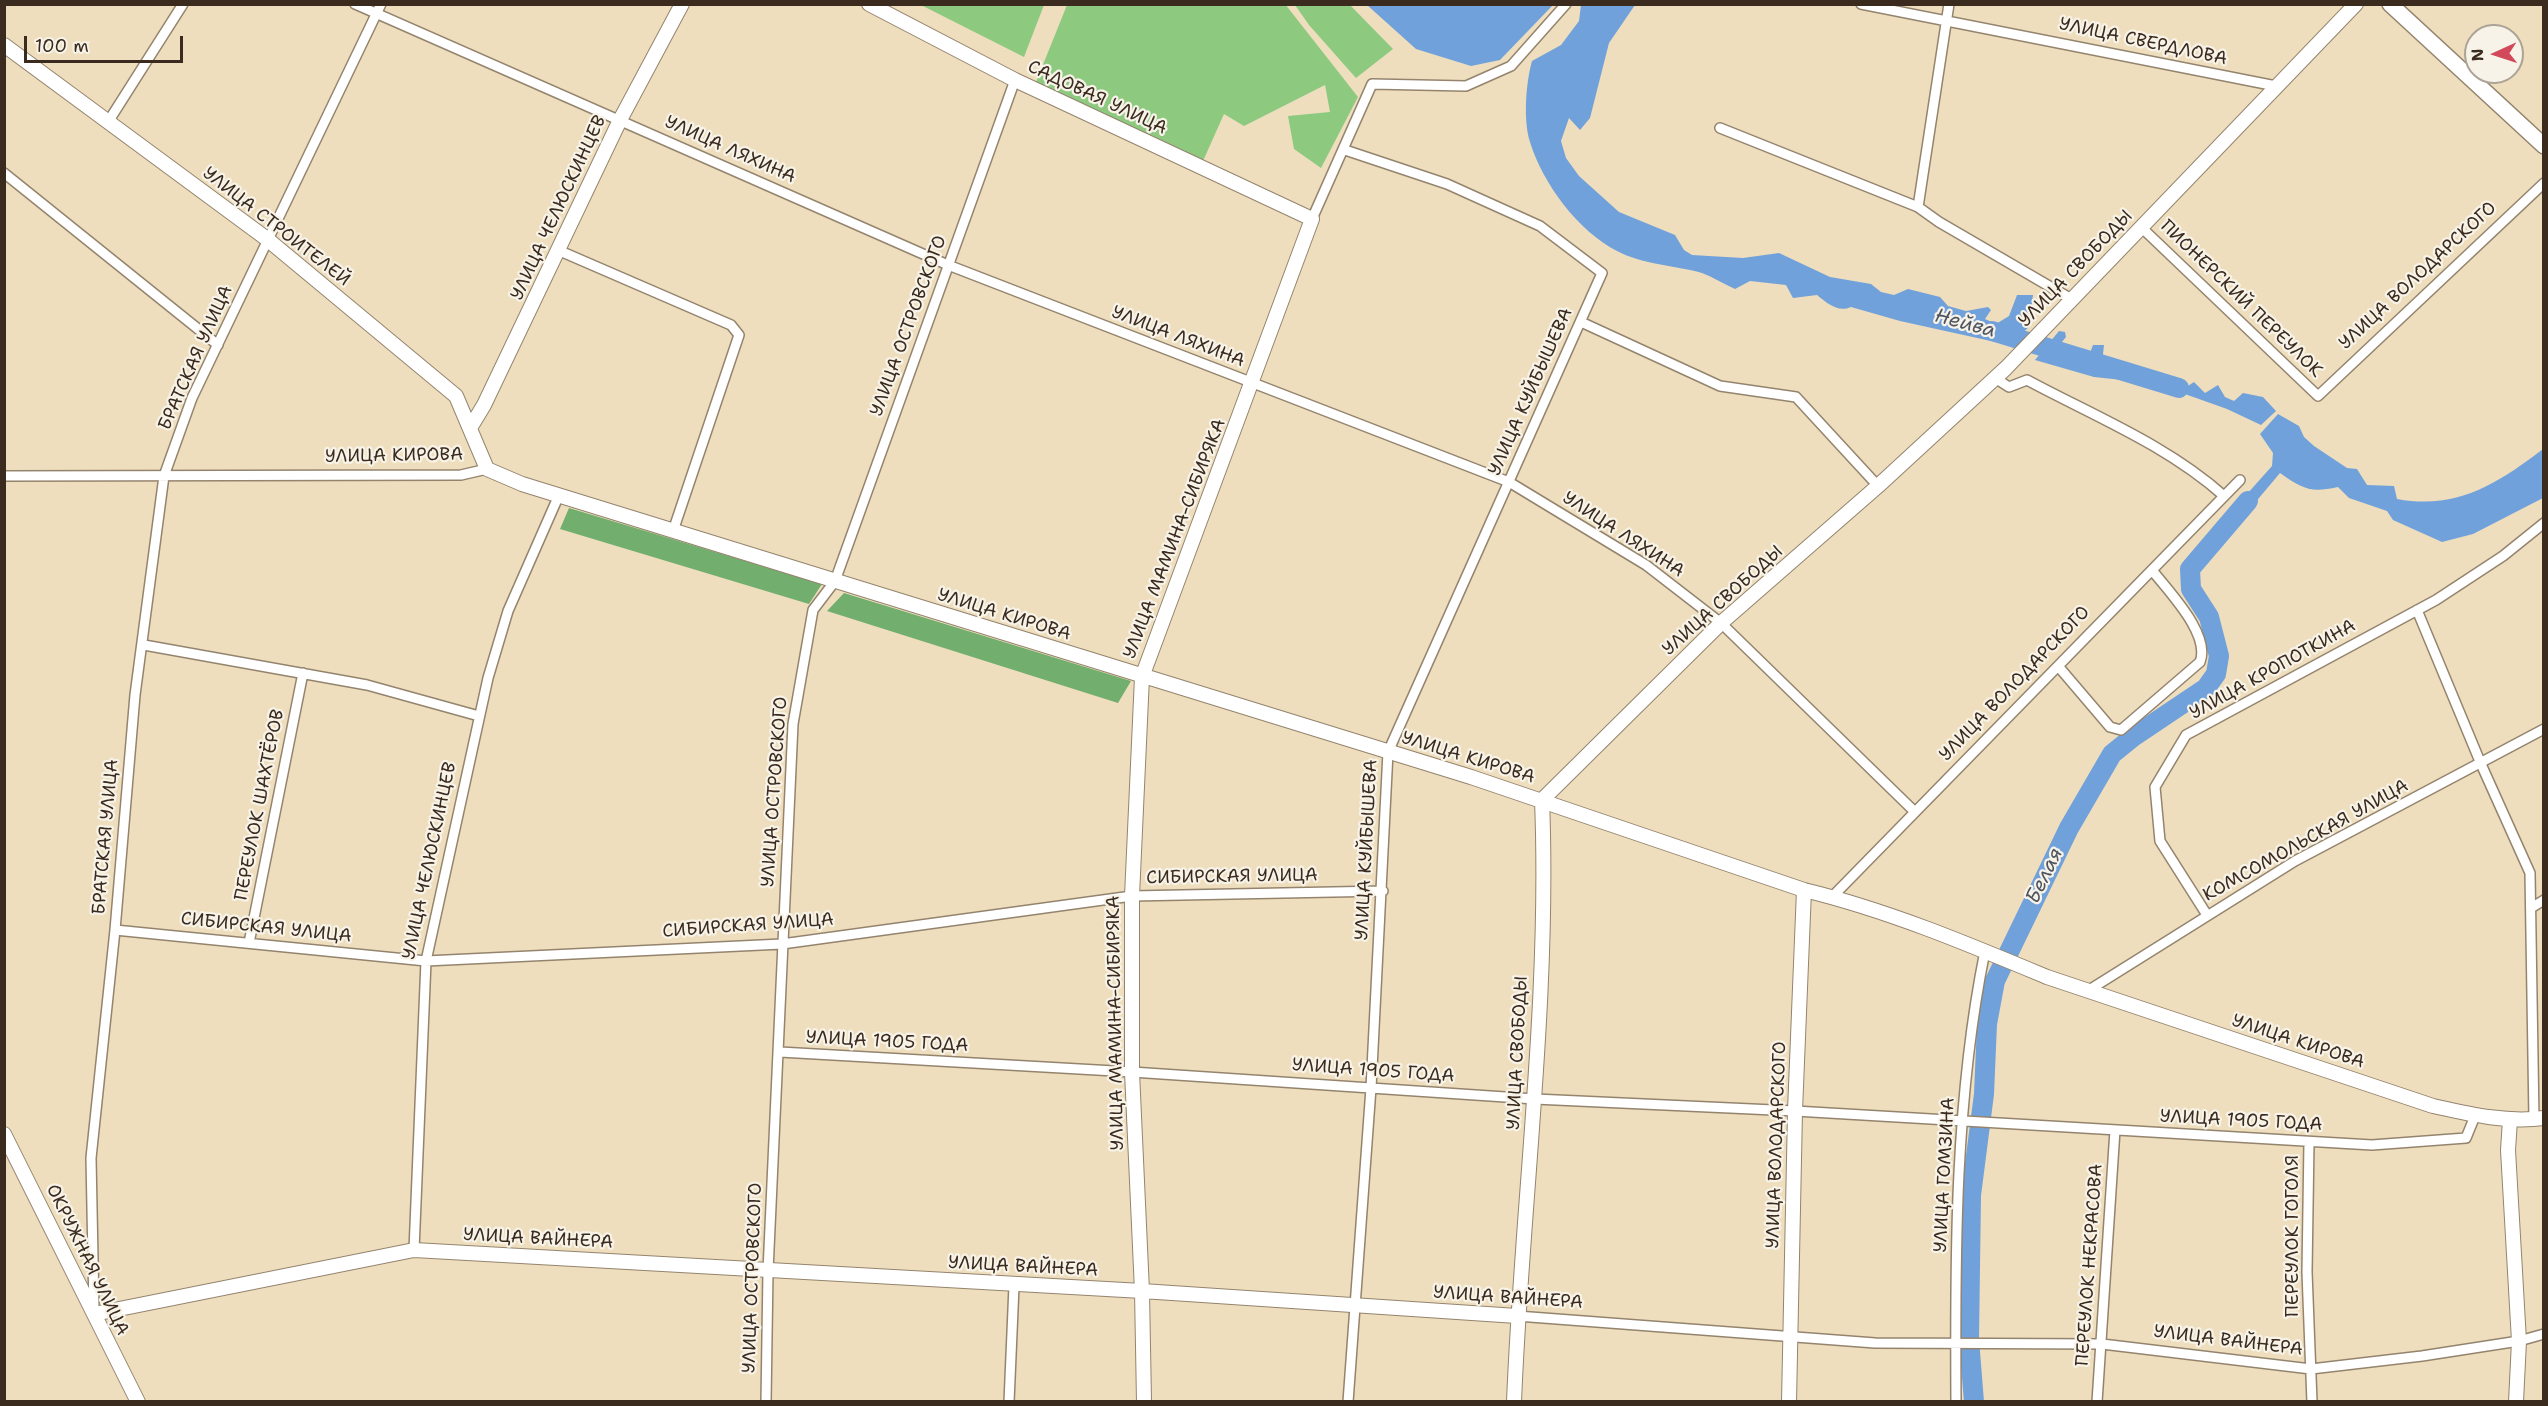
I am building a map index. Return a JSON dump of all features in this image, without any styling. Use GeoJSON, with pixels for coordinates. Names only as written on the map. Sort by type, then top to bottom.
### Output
{"type":"FeatureCollection","features":[{"type":"Feature","properties":{"kind":"main road","name":"УЛИЦА ЧЕЛЮСКИНЦЕВ"},"geometry":{"type":"LineString","coordinates":[[470,428],[484,405],[560,251],[620,120],[682,4]]}},
{"type":"Feature","properties":{"kind":"main road","name":"САДОВАЯ УЛИЦА"},"geometry":{"type":"LineString","coordinates":[[869,4],[1015,80],[1312,219]]}},
{"type":"Feature","properties":{"kind":"main road","name":"УЛИЦА СВОБОДЫ"},"geometry":{"type":"LineString","coordinates":[[1514,1401],[1517,1316],[1535,1099],[1545,868],[1542,800],[1721,623],[1878,486],[2000,373],[2073,300],[2356,4]]}},
{"type":"Feature","properties":{"kind":"main road"},"geometry":{"type":"LineString","coordinates":[[2390,4],[2544,146]]}},
{"type":"Feature","properties":{"kind":"main road","name":"УЛИЦА СТРОИТЕЛЕЙ"},"geometry":{"type":"LineString","coordinates":[[4,45],[267,239],[456,396],[487,469]]}},
{"type":"Feature","properties":{"kind":"main road","name":"УЛИЦА МАМИНА-СИБИРЯКА"},"geometry":{"type":"LineString","coordinates":[[1144,1401],[1142,1292],[1132,1072],[1132,896],[1142,677],[1312,219]]}},
{"type":"Feature","properties":{"kind":"main road","name":"УЛИЦА КИРОВА"},"geometry":{"type":"LineString","coordinates":[[487,469],[522,484],[1542,800],[1969,945],[2046,977],[2421,1102],[2475,1116],[2510,1120],[2539,1119]]}},
{"type":"Feature","properties":{"kind":"main road","name":"УЛИЦА ВОЛОДАРСКОГО"},"geometry":{"type":"LineString","coordinates":[[1789,1401],[1795,1111],[1804,890]]}},
{"type":"Feature","properties":{"kind":"main road"},"geometry":{"type":"LineString","coordinates":[[2510,1120],[2508,1150],[2519,1341],[2516,1401]]}},
{"type":"Feature","properties":{"kind":"main road","name":"ОКРУЖНАЯ УЛИЦА"},"geometry":{"type":"LineString","coordinates":[[4,1134],[138,1401]]}},
{"type":"Feature","properties":{"kind":"main road","name":"УЛИЦА ВАЙНЕРА"},"geometry":{"type":"LineString","coordinates":[[94,1314],[414,1250],[1517,1316]]}},
{"type":"Feature","properties":{"kind":"street"},"geometry":{"type":"LineString","coordinates":[[108,122],[183,4]]}},
{"type":"Feature","properties":{"kind":"street","name":"УЛИЦА ЛЯХИНА"},"geometry":{"type":"LineString","coordinates":[[355,4],[948,265],[1509,482],[1646,565],[1721,623],[1915,812]]}},
{"type":"Feature","properties":{"kind":"street","name":"БРАТСКАЯ УЛИЦА"},"geometry":{"type":"LineString","coordinates":[[94,1314],[91,1158],[115,930],[135,695],[144,645],[164,477],[192,398],[381,4]]}},
{"type":"Feature","properties":{"kind":"street","name":"УЛИЦА МАМИНА-СИБИРЯКА"},"geometry":{"type":"LineString","coordinates":[[1312,219],[1345,150],[1372,84],[1466,87],[1511,66],[1566,4]]}},
{"type":"Feature","properties":{"kind":"street","name":"УЛИЦА СВЕРДЛОВА"},"geometry":{"type":"LineString","coordinates":[[1861,4],[2276,86]]}},
{"type":"Feature","properties":{"kind":"street"},"geometry":{"type":"LineString","coordinates":[[1918,207],[1949,4]]}},
{"type":"Feature","properties":{"kind":"street","name":"УЛИЦА ОСТРОВСКОГО"},"geometry":{"type":"LineString","coordinates":[[766,1401],[768,1270],[780,1052],[782,944],[793,724],[813,610],[835,581],[1015,80]]}},
{"type":"Feature","properties":{"kind":"street"},"geometry":{"type":"LineString","coordinates":[[1720,128],[1918,207],[1939,222],[2073,300]]}},
{"type":"Feature","properties":{"kind":"street","name":"УЛИЦА КУЙБЫШЕВА"},"geometry":{"type":"LineString","coordinates":[[1345,150],[1447,184],[1540,226],[1602,273],[1388,752],[1383,891],[1371,1088],[1348,1401]]}},
{"type":"Feature","properties":{"kind":"street"},"geometry":{"type":"LineString","coordinates":[[4,173],[218,345]]}},
{"type":"Feature","properties":{"kind":"street","name":"УЛИЦА ВОЛОДАРСКОГО"},"geometry":{"type":"LineString","coordinates":[[2318,396],[2544,183]]}},
{"type":"Feature","properties":{"kind":"street","name":"ПИОНЕРСКИЙ ПЕРЕУЛОК"},"geometry":{"type":"LineString","coordinates":[[2141,227],[2318,396]]}},
{"type":"Feature","properties":{"kind":"street"},"geometry":{"type":"LineString","coordinates":[[560,251],[731,325],[739,335],[674,531]]}},
{"type":"Feature","properties":{"kind":"street"},"geometry":{"type":"LineString","coordinates":[[1581,322],[1720,386],[1796,397],[1878,486]]}},
{"type":"Feature","properties":{"kind":"street"},"geometry":{"type":"LineString","coordinates":[[2000,373],[2009,387],[2027,380],[2161,450],[2199,474],[2224,496]]}},
{"type":"Feature","properties":{"kind":"street","name":"УЛИЦА КИРОВА"},"geometry":{"type":"LineString","coordinates":[[4,476],[461,476],[487,469]]}},
{"type":"Feature","properties":{"kind":"street","name":"УЛИЦА ВОЛОДАРСКОГО"},"geometry":{"type":"LineString","coordinates":[[1832,897],[2240,480]]}},
{"type":"Feature","properties":{"kind":"street","name":"УЛИЦА ЧЕЛЮСКИНЦЕВ"},"geometry":{"type":"LineString","coordinates":[[414,1250],[426,960],[479,716],[508,611],[559,495]]}},
{"type":"Feature","properties":{"kind":"street","name":"УЛИЦА КРОПОТКИНА"},"geometry":{"type":"LineString","coordinates":[[2207,915],[2160,841],[2155,787],[2186,735],[2417,610],[2503,556],[2544,523]]}},
{"type":"Feature","properties":{"kind":"street","name":"УЛИЦА КРОПОТКИНА"},"geometry":{"type":"LineString","coordinates":[[2058,666],[2110,727],[2121,730],[2200,662],[2203,654],[2198,631],[2152,570]]}},
{"type":"Feature","properties":{"kind":"street"},"geometry":{"type":"LineString","coordinates":[[2417,610],[2481,764],[2530,873],[2539,1119]]}},
{"type":"Feature","properties":{"kind":"street"},"geometry":{"type":"LineString","coordinates":[[144,645],[367,685],[479,716]]}},
{"type":"Feature","properties":{"kind":"street","name":"ПЕРЕУЛОК ШАХТЁРОВ"},"geometry":{"type":"LineString","coordinates":[[249,943],[303,674]]}},
{"type":"Feature","properties":{"kind":"street","name":"КОМСОМОЛЬСКАЯ УЛИЦА"},"geometry":{"type":"LineString","coordinates":[[2089,990],[2295,861],[2544,729]]}},
{"type":"Feature","properties":{"kind":"street","name":"СИБИРСКАЯ УЛИЦА"},"geometry":{"type":"LineString","coordinates":[[115,930],[426,960],[782,944],[1132,896],[1383,891]]}},
{"type":"Feature","properties":{"kind":"street"},"geometry":{"type":"LineString","coordinates":[[2531,908],[2544,900]]}},
{"type":"Feature","properties":{"kind":"street","name":"УЛИЦА ГОМЗИНА"},"geometry":{"type":"LineString","coordinates":[[1956,1401],[1955,1342],[1963,1121],[1973,1014],[1985,951]]}},
{"type":"Feature","properties":{"kind":"street","name":"УЛИЦА 1905 ГОДА"},"geometry":{"type":"LineString","coordinates":[[780,1052],[1132,1072],[1535,1099],[1795,1111],[2372,1145],[2466,1138],[2475,1116]]}},
{"type":"Feature","properties":{"kind":"street","name":"ПЕРЕУЛОК НЕКРАСОВА"},"geometry":{"type":"LineString","coordinates":[[2097,1401],[2115,1130]]}},
{"type":"Feature","properties":{"kind":"street","name":"ПЕРЕУЛОК ГОГОЛЯ"},"geometry":{"type":"LineString","coordinates":[[2309,1142],[2307,1272],[2312,1401]]}},
{"type":"Feature","properties":{"kind":"street"},"geometry":{"type":"LineString","coordinates":[[1009,1401],[1014,1286]]}},
{"type":"Feature","properties":{"kind":"street","name":"УЛИЦА ВАЙНЕРА"},"geometry":{"type":"LineString","coordinates":[[1517,1316],[1875,1343],[2102,1344],[2311,1369],[2519,1341],[2544,1334]]}},
{"type":"Feature","properties":{"kind":"green space"},"geometry":{"type":"Polygon","coordinates":[[[1285,4],[1358,97],[1321,168],[1294,149],[1288,116],[1330,112],[1325,85],[1244,126],[1224,114],[1203,161],[1036,82],[1067,5],[1285,4]]]}},
{"type":"Feature","properties":{"kind":"green space"},"geometry":{"type":"Polygon","coordinates":[[[921,5],[1044,5],[1024,57],[921,5]]]}},
{"type":"Feature","properties":{"kind":"green space"},"geometry":{"type":"Polygon","coordinates":[[[1295,5],[1350,5],[1393,49],[1356,78],[1309,25],[1295,5]]]}},
{"type":"Feature","properties":{"kind":"green space"},"geometry":{"type":"Polygon","coordinates":[[[569,508],[822,584],[809,604],[560,529],[569,508]]]}},
{"type":"Feature","properties":{"kind":"green space"},"geometry":{"type":"Polygon","coordinates":[[[844,593],[1131,681],[1118,703],[827,611],[844,593]]]}},
{"type":"Feature","properties":{"kind":"water"},"geometry":{"type":"Polygon","coordinates":[[[1367,5],[1553,5],[1500,60],[1471,66],[1416,49],[1367,5]]]}},
{"type":"Feature","properties":{"kind":"water"},"geometry":{"type":"Polygon","coordinates":[[[1581,5],[1635,5],[1609,43],[1590,118],[1580,130],[1569,118],[1561,141],[1566,158],[1579,176],[1619,212],[1675,235],[1684,250],[1692,255],[1743,258],[1779,253],[1830,277],[1871,284],[1881,292],[1894,295],[1908,289],[1940,297],[1948,306],[1966,311],[1988,307],[1991,310],[1985,319],[1996,324],[2009,316],[2017,295],[2033,295],[2029,327],[2009,345],[1900,321],[1851,307],[1837,308],[1817,295],[1793,298],[1786,285],[1750,281],[1735,289],[1702,273],[1627,256],[1603,242],[1576,219],[1553,190],[1536,158],[1530,142],[1527,123],[1527,90],[1532,61],[1561,45],[1579,21],[1581,5]]]}},
{"type":"Feature","properties":{"kind":"water"},"geometry":{"type":"Polygon","coordinates":[[[2059,331],[2065,332],[2066,337],[2057,348],[2088,358],[2093,345],[2104,345],[2102,363],[2119,368],[2123,365],[2138,376],[2132,381],[2094,377],[2035,360],[2059,331]]]}},
{"type":"Feature","properties":{"kind":"water"},"geometry":{"type":"Polygon","coordinates":[[[2162,375],[2175,378],[2179,386],[2188,386],[2194,382],[2205,393],[2218,385],[2225,397],[2234,401],[2243,393],[2263,397],[2276,411],[2261,425],[2227,409],[2154,383],[2162,375]]]}},
{"type":"Feature","properties":{"kind":"water"},"geometry":{"type":"Polygon","coordinates":[[[2278,414],[2299,426],[2304,437],[2314,446],[2347,468],[2357,469],[2367,485],[2394,486],[2397,499],[2439,501],[2475,491],[2509,473],[2543,449],[2543,498],[2473,534],[2442,542],[2393,520],[2387,511],[2349,498],[2338,487],[2320,490],[2307,488],[2280,473],[2243,517],[2230,521],[2231,512],[2272,466],[2273,453],[2260,434],[2278,414]]]}},
{"type":"Feature","properties":{"kind":"waterway","name":"Нейва"},"geometry":{"type":"LineString","coordinates":[[1992,331],[2179,388]]}},
{"type":"Feature","properties":{"kind":"waterway","name":"Белая"},"geometry":{"type":"LineString","coordinates":[[1974,1402],[1969,1339],[1971,1195],[1984,1094],[1987,1024],[1995,981],[2069,828],[2112,754],[2133,737],[2206,688],[2216,674],[2219,656],[2209,617],[2191,589],[2190,569],[2248,501]]}}]}
